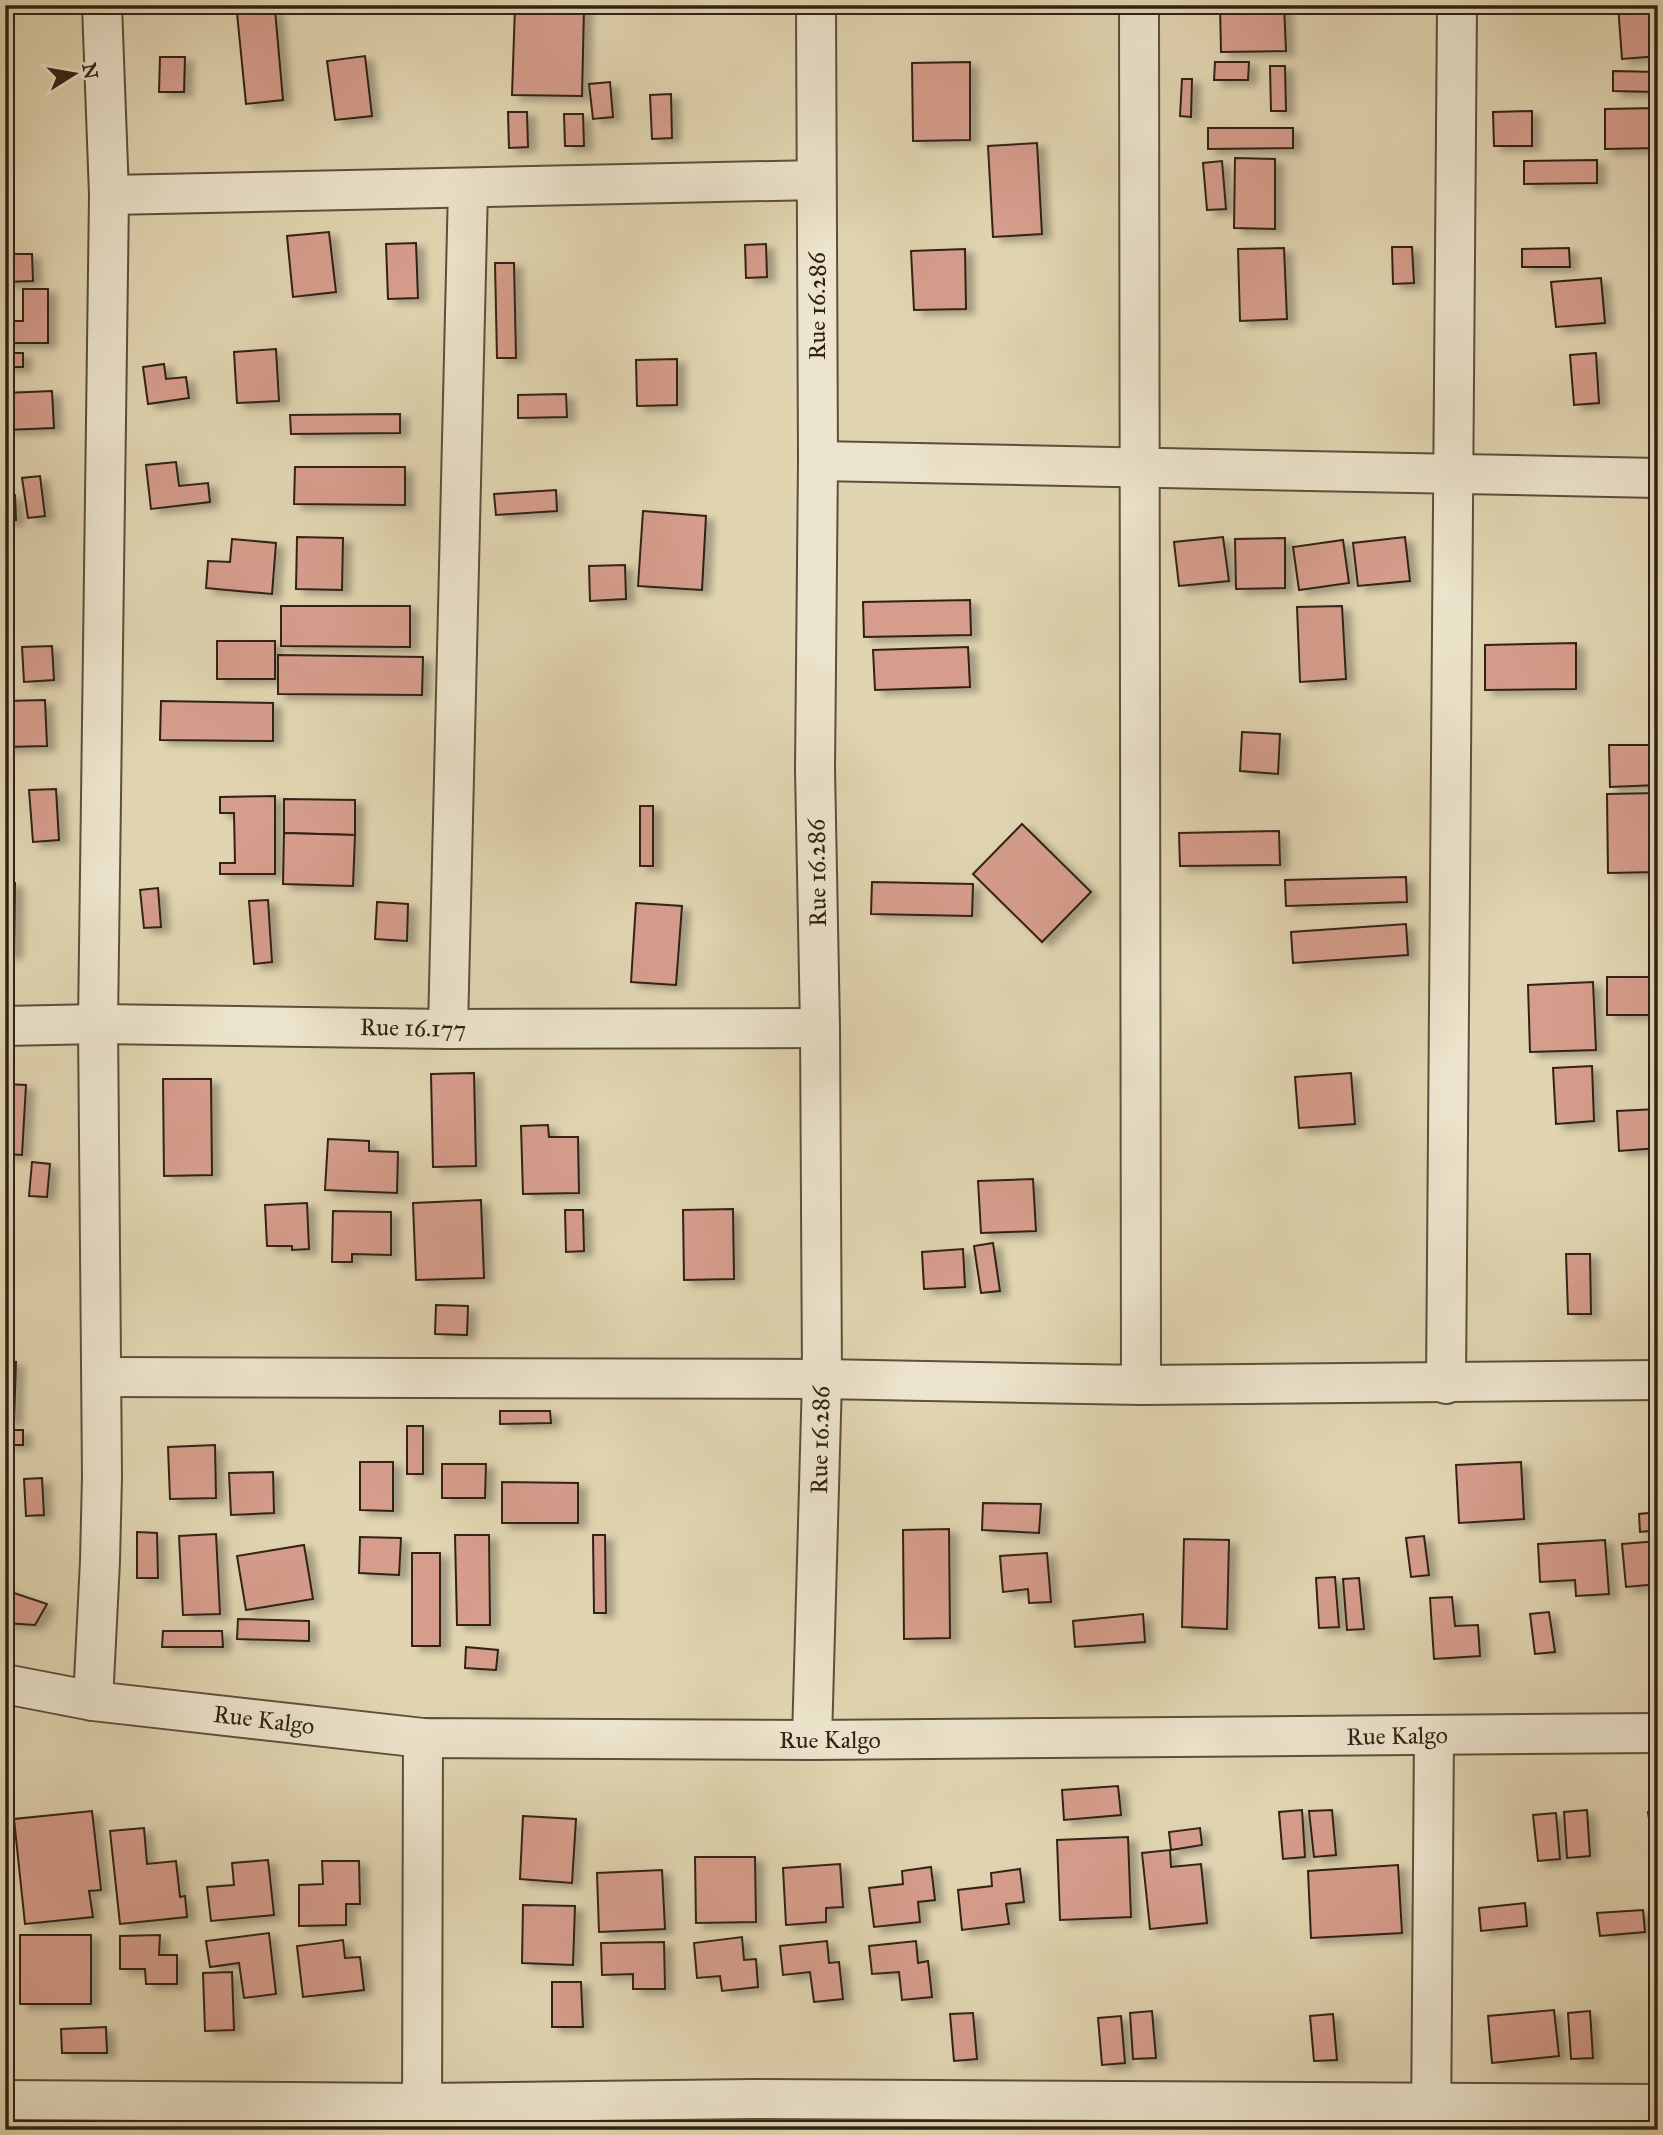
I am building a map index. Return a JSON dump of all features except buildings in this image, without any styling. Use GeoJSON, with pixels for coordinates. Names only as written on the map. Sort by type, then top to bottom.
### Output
{"type":"FeatureCollection","features":[{"type":"Feature","properties":{"kind":"street"},"geometry":{"type":"LineString","coordinates":[[93,1701],[100,1561],[102,1377],[97,1024],[109,195],[102,5]]}},
{"type":"Feature","properties":{"kind":"street","name":"Rue 16.286"},"geometry":{"type":"LineString","coordinates":[[813,1740],[822,1379],[820,1028],[814,769],[818,461],[816,5]]}},
{"type":"Feature","properties":{"kind":"street"},"geometry":{"type":"LineString","coordinates":[[1139,5],[1141,1385]]}},
{"type":"Feature","properties":{"kind":"street"},"geometry":{"type":"LineString","coordinates":[[1446,1384],[1457,5]]}},
{"type":"Feature","properties":{"kind":"street"},"geometry":{"type":"LineString","coordinates":[[109,195],[816,180]]}},
{"type":"Feature","properties":{"kind":"street"},"geometry":{"type":"LineString","coordinates":[[448,1029],[468,187]]}},
{"type":"Feature","properties":{"kind":"street"},"geometry":{"type":"LineString","coordinates":[[818,461],[1658,478]]}},
{"type":"Feature","properties":{"kind":"street","name":"Rue 16.177"},"geometry":{"type":"LineString","coordinates":[[5,1026],[97,1024],[448,1029],[820,1028]]}},
{"type":"Feature","properties":{"kind":"street"},"geometry":{"type":"LineString","coordinates":[[102,1377],[822,1379],[1141,1385],[1658,1380]]}},
{"type":"Feature","properties":{"kind":"street","name":"Rue Kalgo"},"geometry":{"type":"LineString","coordinates":[[5,1684],[93,1701],[423,1738],[813,1740],[1658,1733]]}},
{"type":"Feature","properties":{"kind":"street"},"geometry":{"type":"LineString","coordinates":[[1431,2116],[1434,1735]]}},
{"type":"Feature","properties":{"kind":"street"},"geometry":{"type":"LineString","coordinates":[[422,2116],[423,1738]]}},
{"type":"Feature","properties":{"kind":"street"},"geometry":{"type":"LineString","coordinates":[[5,2100],[88,2116],[1431,2116],[1658,2104]]}}]}
